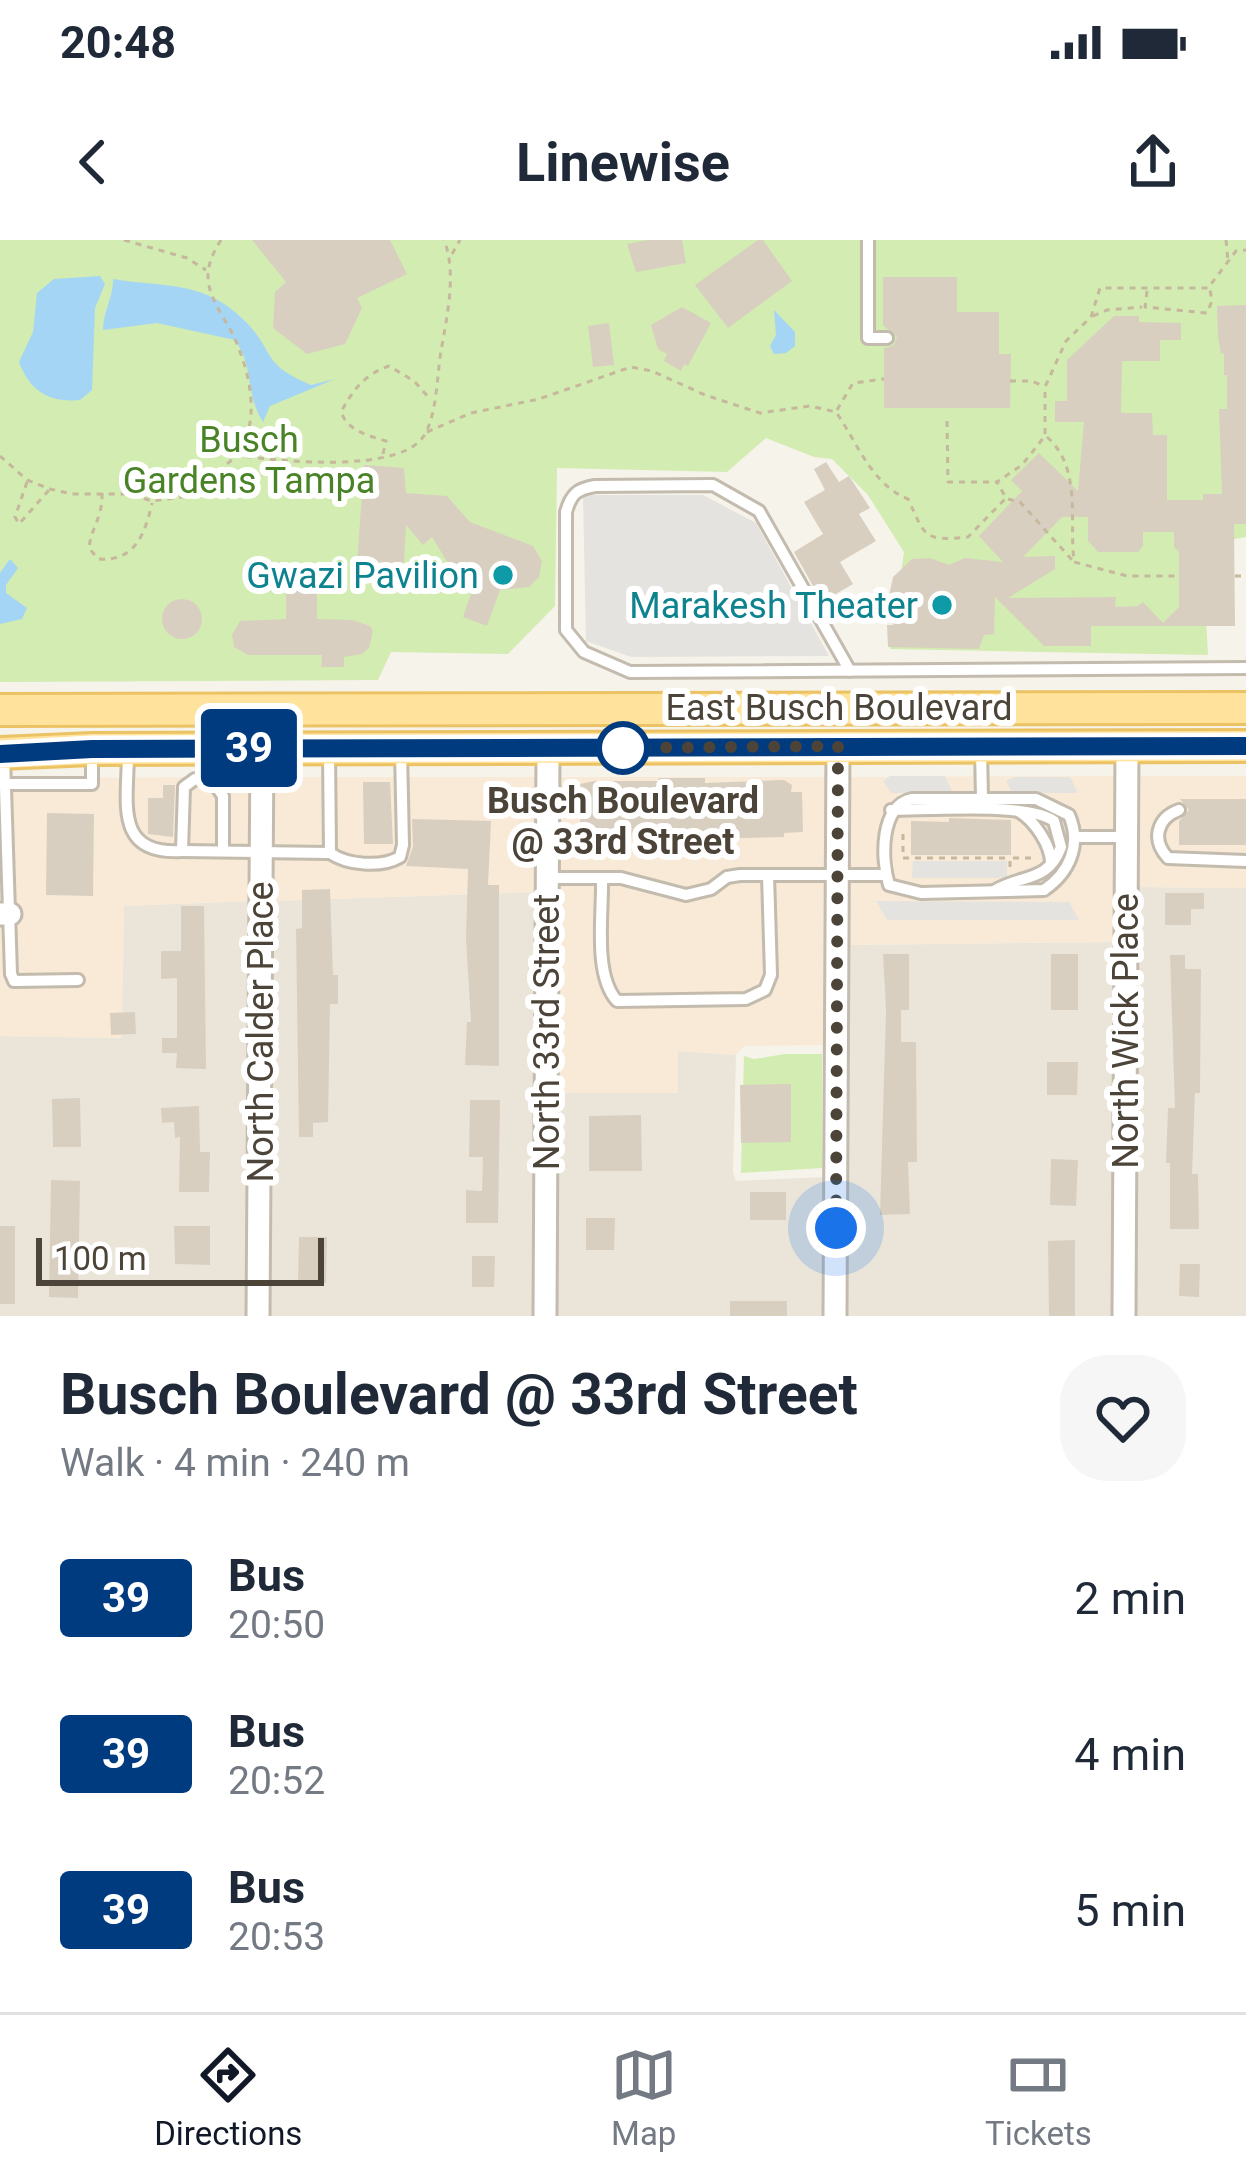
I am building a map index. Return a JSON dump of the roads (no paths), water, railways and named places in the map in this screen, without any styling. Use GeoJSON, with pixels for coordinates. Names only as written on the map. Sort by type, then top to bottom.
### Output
{"type":"FeatureCollection","features":[{"type":"Feature","properties":{"kind":"main road"},"geometry":{"type":"LineString","coordinates":[[838,746],[871,730],[907,721],[1038,707]]}},
{"type":"Feature","properties":{"kind":"main road"},"geometry":{"type":"LineString","coordinates":[[262,748],[271,731],[286,725],[473,708]]}},
{"type":"Feature","properties":{"kind":"main road","name":"East Busch Boulevard"},"geometry":{"type":"LineString","coordinates":[[0,710],[1246,708]]}},
{"type":"Feature","properties":{"kind":"main road","name":"East Busch Boulevard"},"geometry":{"type":"LineString","coordinates":[[3,764],[92,749],[1246,746]]}},
{"type":"Feature","properties":{"kind":"street"},"geometry":{"type":"LineString","coordinates":[[835,1316],[838,746]]}},
{"type":"Feature","properties":{"kind":"street","name":"North Wick Place"},"geometry":{"type":"LineString","coordinates":[[1124,1316],[1126,746]]}},
{"type":"Feature","properties":{"kind":"street","name":"North Calder Place"},"geometry":{"type":"LineString","coordinates":[[257,1316],[262,748]]}},
{"type":"Feature","properties":{"kind":"street","name":"North 33rd Street"},"geometry":{"type":"LineString","coordinates":[[545,1316],[548,749]]}},
{"type":"Feature","properties":{"kind":"lane"},"geometry":{"type":"LineString","coordinates":[[868,240],[868,338],[887,338]]}},
{"type":"Feature","properties":{"kind":"lane"},"geometry":{"type":"LineString","coordinates":[[850,671],[759,512],[712,485],[595,486],[571,496],[566,512],[566,630],[584,652],[630,671],[850,671],[1246,668]]}},
{"type":"Feature","properties":{"kind":"lane"},"geometry":{"type":"LineString","coordinates":[[981,746],[982,799]]}},
{"type":"Feature","properties":{"kind":"lane"},"geometry":{"type":"LineString","coordinates":[[329,748],[330,853]]}},
{"type":"Feature","properties":{"kind":"lane"},"geometry":{"type":"LineString","coordinates":[[128,749],[128,827],[138,843],[182,851],[330,853],[340,860],[390,862],[400,856],[401,748]]}},
{"type":"Feature","properties":{"kind":"lane"},"geometry":{"type":"LineString","coordinates":[[78,980],[14,981],[5,914],[3,764],[92,784],[92,749]]}},
{"type":"Feature","properties":{"kind":"lane"},"geometry":{"type":"LineString","coordinates":[[182,851],[184,787],[195,779],[212,780],[220,786],[223,851]]}},
{"type":"Feature","properties":{"kind":"lane"},"geometry":{"type":"LineString","coordinates":[[912,799],[982,799],[1048,802],[1069,815],[1075,837],[1066,868],[1044,890],[991,893],[901,890],[889,885],[891,810],[912,799]]}},
{"type":"Feature","properties":{"kind":"lane"},"geometry":{"type":"LineString","coordinates":[[891,810],[1046,815],[1059,828],[1061,847],[1051,867],[1040,876],[1012,880],[991,893]]}},
{"type":"Feature","properties":{"kind":"lane"},"geometry":{"type":"LineString","coordinates":[[1180,810],[1165,815],[1160,823],[1160,844],[1168,858],[1246,861]]}},
{"type":"Feature","properties":{"kind":"lane"},"geometry":{"type":"LineString","coordinates":[[1017,811],[1028,818],[1050,851],[1051,867]]}},
{"type":"Feature","properties":{"kind":"lane"},"geometry":{"type":"LineString","coordinates":[[1075,837],[1126,837]]}},
{"type":"Feature","properties":{"kind":"lane"},"geometry":{"type":"LineString","coordinates":[[602,878],[603,980],[611,997],[617,1001],[746,999],[765,990],[771,976],[768,875]]}},
{"type":"Feature","properties":{"kind":"lane"},"geometry":{"type":"LineString","coordinates":[[547,878],[642,881],[686,895],[711,889],[727,877],[886,875]]}},
{"type":"Feature","properties":{"kind":"water"},"geometry":{"type":"Polygon","coordinates":[[[100,276],[105,284],[95,308],[92,390],[80,400],[50,397],[35,388],[19,362],[33,332],[37,293],[54,279],[100,276]]]}},
{"type":"Feature","properties":{"kind":"water"},"geometry":{"type":"Polygon","coordinates":[[[113,279],[182,288],[214,298],[245,321],[283,370],[311,385],[335,379],[270,406],[263,422],[235,340],[157,323],[103,330],[113,279]]]}},
{"type":"Feature","properties":{"kind":"water"},"geometry":{"type":"Polygon","coordinates":[[[774,310],[795,332],[795,346],[786,353],[774,354],[770,346],[776,335],[774,310]]]}},
{"type":"Feature","properties":{"kind":"water"},"geometry":{"type":"Polygon","coordinates":[[[10,559],[18,568],[6,593],[27,608],[22,619],[0,624],[0,573],[10,559]]]}},
{"type":"Feature","properties":{"kind":"place","name":"Gwazi Pavilion"},"geometry":{"type":"Point","coordinates":[503,575]}},
{"type":"Feature","properties":{"kind":"place","name":"Marakesh Theater"},"geometry":{"type":"Point","coordinates":[942,605]}},
{"type":"Feature","properties":{"kind":"place","name":"Busch Boulevard @ 33rd Street"},"geometry":{"type":"Point","coordinates":[623,748]}},
{"type":"Feature","properties":{"kind":"park label","name":"Busch Gardens Tampa"},"geometry":{"type":"Point","coordinates":[249,460]}}]}
